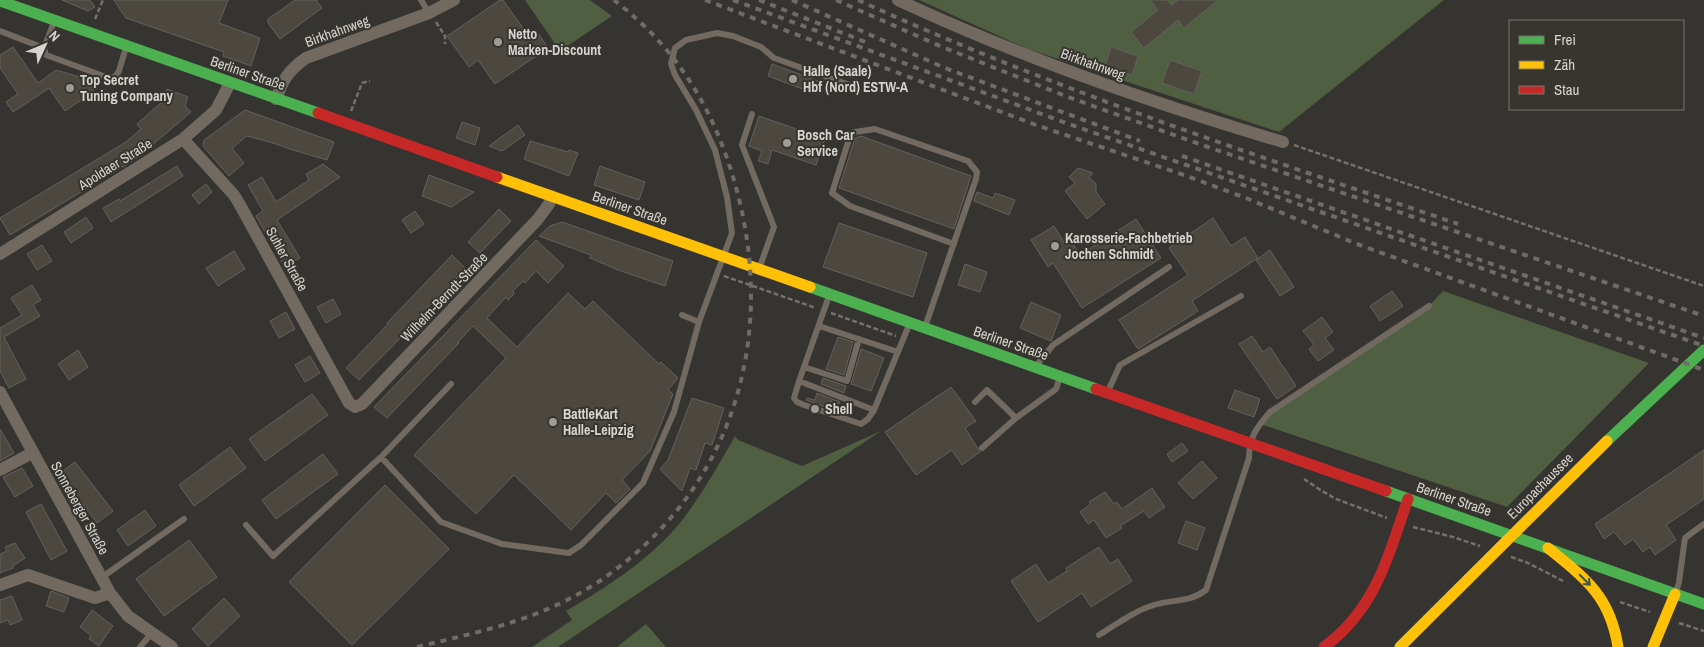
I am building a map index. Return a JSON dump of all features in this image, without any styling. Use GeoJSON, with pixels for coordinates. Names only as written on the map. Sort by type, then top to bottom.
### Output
{"type":"FeatureCollection","features":[{"type":"Feature","properties":{"kind":"street","name":"Birkhahnweg"},"geometry":{"type":"LineString","coordinates":[[276,99],[281,82],[292,67],[306,58],[429,13],[454,0]]}},
{"type":"Feature","properties":{"kind":"street","name":"Birkhahnweg"},"geometry":{"type":"LineString","coordinates":[[898,0],[1049,64],[1189,114],[1283,142]]}},
{"type":"Feature","properties":{"kind":"street","name":"Berliner Straße"},"geometry":{"type":"LineString","coordinates":[[0,1],[230,84],[1108,392],[1704,604]]}},
{"type":"Feature","properties":{"kind":"street","name":"Apoldaer Straße"},"geometry":{"type":"LineString","coordinates":[[0,254],[183,139],[216,110],[230,84]]}},
{"type":"Feature","properties":{"kind":"street","name":"Suhler Straße"},"geometry":{"type":"LineString","coordinates":[[183,139],[234,195],[349,403]]}},
{"type":"Feature","properties":{"kind":"street","name":"Wilhelm-Berndt-Straße"},"geometry":{"type":"LineString","coordinates":[[349,403],[354,407],[362,404],[538,219],[549,204],[551,196]]}},
{"type":"Feature","properties":{"kind":"street","name":"Europachaussee"},"geometry":{"type":"LineString","coordinates":[[1400,647],[1530,517],[1704,350]]}},
{"type":"Feature","properties":{"kind":"street","name":"Sonneberger Straße"},"geometry":{"type":"LineString","coordinates":[[0,392],[110,594],[128,616],[172,647]]}},
{"type":"Feature","properties":{"kind":"street"},"geometry":{"type":"LineString","coordinates":[[0,470],[32,452]]}},
{"type":"Feature","properties":{"kind":"street"},"geometry":{"type":"LineString","coordinates":[[1324,647],[1333,642],[1356,619],[1374,590],[1408,498]]}},
{"type":"Feature","properties":{"kind":"street"},"geometry":{"type":"LineString","coordinates":[[1548,548],[1586,580],[1604,602],[1614,619],[1618,647]]}},
{"type":"Feature","properties":{"kind":"street"},"geometry":{"type":"LineString","coordinates":[[0,586],[28,575],[95,598],[110,594]]}},
{"type":"Feature","properties":{"kind":"street"},"geometry":{"type":"LineString","coordinates":[[1653,647],[1675,594]]}},
{"type":"Feature","properties":{"kind":"street"},"geometry":{"type":"LineString","coordinates":[[1420,642],[1436,611]]}},
{"type":"Feature","properties":{"kind":"lane"},"geometry":{"type":"LineString","coordinates":[[421,0],[429,13]]}},
{"type":"Feature","properties":{"kind":"lane"},"geometry":{"type":"LineString","coordinates":[[54,21],[44,48],[46,55],[109,78],[115,77],[119,71],[126,46]]}},
{"type":"Feature","properties":{"kind":"lane"},"geometry":{"type":"LineString","coordinates":[[0,31],[44,48]]}},
{"type":"Feature","properties":{"kind":"lane"},"geometry":{"type":"LineString","coordinates":[[381,458],[441,522],[502,544],[569,553],[581,544],[644,483],[674,412],[699,322],[732,233],[727,197],[715,150],[671,64],[676,48],[686,40],[717,33],[733,36],[760,47],[774,58],[858,88]]}},
{"type":"Feature","properties":{"kind":"lane"},"geometry":{"type":"LineString","coordinates":[[752,114],[742,145],[774,227],[759,269]]}},
{"type":"Feature","properties":{"kind":"lane"},"geometry":{"type":"LineString","coordinates":[[925,329],[976,180],[977,172],[968,161],[875,129],[855,132],[850,136],[832,192],[850,206],[954,244]]}},
{"type":"Feature","properties":{"kind":"lane"},"geometry":{"type":"LineString","coordinates":[[1036,367],[1053,345],[1169,267]]}},
{"type":"Feature","properties":{"kind":"lane"},"geometry":{"type":"LineString","coordinates":[[829,294],[794,398],[797,402],[804,405],[861,424],[868,419],[874,410],[910,323]]}},
{"type":"Feature","properties":{"kind":"lane"},"geometry":{"type":"LineString","coordinates":[[1108,392],[1120,365],[1241,296]]}},
{"type":"Feature","properties":{"kind":"lane"},"geometry":{"type":"LineString","coordinates":[[1099,635],[1141,610],[1156,604],[1197,597],[1206,590],[1249,458],[1249,443],[1260,424],[1270,412],[1429,306]]}},
{"type":"Feature","properties":{"kind":"lane"},"geometry":{"type":"LineString","coordinates":[[682,315],[699,322]]}},
{"type":"Feature","properties":{"kind":"lane"},"geometry":{"type":"LineString","coordinates":[[819,326],[898,352]]}},
{"type":"Feature","properties":{"kind":"lane"},"geometry":{"type":"LineString","coordinates":[[804,367],[847,381],[860,339]]}},
{"type":"Feature","properties":{"kind":"lane"},"geometry":{"type":"LineString","coordinates":[[982,448],[1016,418],[1056,389],[1061,376]]}},
{"type":"Feature","properties":{"kind":"lane"},"geometry":{"type":"LineString","coordinates":[[799,381],[874,410]]}},
{"type":"Feature","properties":{"kind":"lane"},"geometry":{"type":"LineString","coordinates":[[246,525],[273,556],[381,458],[451,384]]}},
{"type":"Feature","properties":{"kind":"lane"},"geometry":{"type":"LineString","coordinates":[[975,402],[988,390],[1016,418]]}},
{"type":"Feature","properties":{"kind":"lane","name":"Sonneberger Straße"},"geometry":{"type":"LineString","coordinates":[[101,578],[184,520]]}},
{"type":"Feature","properties":{"kind":"lane"},"geometry":{"type":"LineString","coordinates":[[1675,594],[1679,582],[1685,538],[1704,524]]}},
{"type":"Feature","properties":{"kind":"lane"},"geometry":{"type":"LineString","coordinates":[[140,647],[152,633]]}},
{"type":"Feature","properties":{"kind":"path"},"geometry":{"type":"LineString","coordinates":[[93,23],[103,0]]}},
{"type":"Feature","properties":{"kind":"path"},"geometry":{"type":"LineString","coordinates":[[429,13],[445,36],[445,44]]}},
{"type":"Feature","properties":{"kind":"path"},"geometry":{"type":"LineString","coordinates":[[350,114],[362,83],[370,81]]}},
{"type":"Feature","properties":{"kind":"path"},"geometry":{"type":"LineString","coordinates":[[1283,142],[1704,286]]}},
{"type":"Feature","properties":{"kind":"path"},"geometry":{"type":"LineString","coordinates":[[716,273],[752,284],[903,339]]}},
{"type":"Feature","properties":{"kind":"path"},"geometry":{"type":"LineString","coordinates":[[1301,477],[1336,499],[1399,523],[1453,537],[1481,547]]}},
{"type":"Feature","properties":{"kind":"path"},"geometry":{"type":"LineString","coordinates":[[1509,557],[1528,563],[1571,586]]}},
{"type":"Feature","properties":{"kind":"path"},"geometry":{"type":"LineString","coordinates":[[1604,602],[1622,602],[1704,631]]}},
{"type":"Feature","properties":{"kind":"green space"},"geometry":{"type":"Polygon","coordinates":[[[525,0],[590,0],[612,16],[560,51],[525,0]]]}},
{"type":"Feature","properties":{"kind":"green space"},"geometry":{"type":"Polygon","coordinates":[[[919,0],[1444,0],[1279,132],[1028,49],[919,0]]]}},
{"type":"Feature","properties":{"kind":"green space"},"geometry":{"type":"Polygon","coordinates":[[[1443,291],[1649,363],[1507,507],[1260,424],[1270,412],[1429,306],[1443,291]]]}},
{"type":"Feature","properties":{"kind":"green space"},"geometry":{"type":"Polygon","coordinates":[[[881,431],[558,647],[532,647],[572,620],[566,611],[627,572],[668,536],[695,502],[735,436],[738,440],[802,466],[881,431]]]}},
{"type":"Feature","properties":{"kind":"green space"},"geometry":{"type":"Polygon","coordinates":[[[646,624],[666,647],[617,647],[646,624]]]}},
{"type":"Feature","properties":{"kind":"building"},"geometry":{"type":"Polygon","coordinates":[[[62,0],[90,0],[95,7],[88,11],[62,0]]]}},
{"type":"Feature","properties":{"kind":"building"},"geometry":{"type":"Polygon","coordinates":[[[114,0],[228,0],[219,23],[260,38],[251,66],[223,56],[224,52],[126,18],[114,0]]]}},
{"type":"Feature","properties":{"kind":"building"},"geometry":{"type":"Polygon","coordinates":[[[295,0],[316,0],[322,8],[280,39],[268,23],[268,19],[295,0]]]}},
{"type":"Feature","properties":{"kind":"building","name":"Netto Marken-Discount"},"geometry":{"type":"Polygon","coordinates":[[[500,0],[503,0],[528,35],[536,30],[548,48],[495,84],[478,60],[469,67],[447,36],[500,0]]]}},
{"type":"Feature","properties":{"kind":"building"},"geometry":{"type":"Polygon","coordinates":[[[1150,0],[1167,0],[1172,5],[1178,0],[1218,0],[1184,28],[1178,20],[1144,48],[1131,32],[1158,10],[1150,0]]]}},
{"type":"Feature","properties":{"kind":"building"},"geometry":{"type":"Polygon","coordinates":[[[13,47],[38,83],[56,70],[97,82],[92,93],[65,111],[49,88],[13,112],[6,102],[18,94],[0,68],[0,55],[13,47]]]}},
{"type":"Feature","properties":{"kind":"building"},"geometry":{"type":"Polygon","coordinates":[[[1111,47],[1138,56],[1132,75],[1105,66],[1111,47]]]}},
{"type":"Feature","properties":{"kind":"building"},"geometry":{"type":"Polygon","coordinates":[[[1170,60],[1202,71],[1194,94],[1162,83],[1170,60]]]}},
{"type":"Feature","properties":{"kind":"building","name":"Halle (Saale) Hbf (Nord) ESTW-A"},"geometry":{"type":"Polygon","coordinates":[[[772,64],[818,81],[813,93],[768,76],[772,64]]]}},
{"type":"Feature","properties":{"kind":"building"},"geometry":{"type":"Polygon","coordinates":[[[167,89],[188,97],[185,106],[191,112],[137,158],[10,235],[0,218],[126,142],[141,129],[137,124],[162,102],[167,89]]]}},
{"type":"Feature","properties":{"kind":"building"},"geometry":{"type":"Polygon","coordinates":[[[245,110],[334,142],[327,160],[247,136],[232,148],[244,163],[229,176],[203,146],[204,140],[245,110]]]}},
{"type":"Feature","properties":{"kind":"building","name":"Bosch Car Service"},"geometry":{"type":"Polygon","coordinates":[[[759,116],[825,139],[816,165],[772,150],[768,164],[758,161],[762,151],[749,146],[759,116]]]}},
{"type":"Feature","properties":{"kind":"building"},"geometry":{"type":"Polygon","coordinates":[[[462,122],[480,128],[475,145],[456,138],[462,122]]]}},
{"type":"Feature","properties":{"kind":"building"},"geometry":{"type":"Polygon","coordinates":[[[518,125],[525,135],[502,151],[489,146],[518,125]]]}},
{"type":"Feature","properties":{"kind":"building"},"geometry":{"type":"Polygon","coordinates":[[[861,136],[971,176],[954,229],[839,188],[855,138],[861,136]]]}},
{"type":"Feature","properties":{"kind":"building"},"geometry":{"type":"Polygon","coordinates":[[[530,141],[578,153],[569,176],[524,159],[530,141]]]}},
{"type":"Feature","properties":{"kind":"building"},"geometry":{"type":"Polygon","coordinates":[[[323,164],[340,177],[277,220],[300,258],[285,267],[256,216],[263,211],[248,185],[262,177],[276,202],[309,180],[306,174],[323,164]]]}},
{"type":"Feature","properties":{"kind":"building"},"geometry":{"type":"Polygon","coordinates":[[[177,166],[183,176],[111,222],[103,208],[119,199],[120,201],[177,166]]]}},
{"type":"Feature","properties":{"kind":"building"},"geometry":{"type":"Polygon","coordinates":[[[600,166],[645,182],[639,200],[594,185],[600,166]]]}},
{"type":"Feature","properties":{"kind":"building"},"geometry":{"type":"Polygon","coordinates":[[[1078,168],[1093,173],[1089,177],[1096,184],[1096,192],[1105,204],[1087,219],[1065,191],[1075,183],[1069,177],[1078,168]]]}},
{"type":"Feature","properties":{"kind":"building"},"geometry":{"type":"Polygon","coordinates":[[[429,175],[474,192],[451,207],[422,196],[429,175]]]}},
{"type":"Feature","properties":{"kind":"building"},"geometry":{"type":"Polygon","coordinates":[[[206,184],[212,192],[199,204],[192,195],[206,184]]]}},
{"type":"Feature","properties":{"kind":"building"},"geometry":{"type":"Polygon","coordinates":[[[977,192],[993,198],[995,193],[1015,200],[1009,215],[974,201],[977,192]]]}},
{"type":"Feature","properties":{"kind":"building"},"geometry":{"type":"Polygon","coordinates":[[[499,209],[511,221],[480,253],[468,242],[499,209]]]}},
{"type":"Feature","properties":{"kind":"building"},"geometry":{"type":"Polygon","coordinates":[[[415,211],[424,224],[411,233],[402,220],[415,211]]]}},
{"type":"Feature","properties":{"kind":"building"},"geometry":{"type":"Polygon","coordinates":[[[86,217],[93,228],[71,243],[64,232],[86,217]]]}},
{"type":"Feature","properties":{"kind":"building"},"geometry":{"type":"Polygon","coordinates":[[[1213,218],[1231,246],[1245,237],[1258,258],[1192,301],[1198,311],[1138,349],[1119,320],[1188,275],[1169,248],[1213,218]]]}},
{"type":"Feature","properties":{"kind":"building"},"geometry":{"type":"Polygon","coordinates":[[[1136,219],[1161,258],[1082,308],[1053,263],[1048,267],[1031,240],[1054,226],[1065,244],[1071,241],[1080,255],[1136,219]]]}},
{"type":"Feature","properties":{"kind":"building"},"geometry":{"type":"Polygon","coordinates":[[[562,222],[673,261],[665,286],[618,270],[590,258],[591,255],[539,236],[550,226],[562,222]]]}},
{"type":"Feature","properties":{"kind":"building"},"geometry":{"type":"Polygon","coordinates":[[[839,223],[927,253],[913,297],[823,267],[839,223]]]}},
{"type":"Feature","properties":{"kind":"building","name":"BattleKart Halle-Leipzig"},"geometry":{"type":"Polygon","coordinates":[[[536,240],[564,266],[548,283],[536,271],[525,283],[523,281],[513,291],[514,294],[508,300],[506,297],[487,318],[517,347],[568,293],[585,309],[593,301],[659,364],[661,362],[678,378],[668,390],[673,394],[650,451],[622,480],[630,489],[616,503],[606,493],[571,530],[514,475],[476,514],[414,455],[506,358],[473,326],[387,418],[374,407],[536,240]]]}},
{"type":"Feature","properties":{"kind":"building"},"geometry":{"type":"Polygon","coordinates":[[[42,245],[52,261],[37,270],[27,254],[42,245]]]}},
{"type":"Feature","properties":{"kind":"building"},"geometry":{"type":"Polygon","coordinates":[[[1270,250],[1294,287],[1280,296],[1256,260],[1270,250]]]}},
{"type":"Feature","properties":{"kind":"building"},"geometry":{"type":"Polygon","coordinates":[[[234,251],[245,269],[218,286],[206,268],[234,251]]]}},
{"type":"Feature","properties":{"kind":"building"},"geometry":{"type":"Polygon","coordinates":[[[452,255],[466,269],[359,380],[346,368],[452,255]]]}},
{"type":"Feature","properties":{"kind":"building"},"geometry":{"type":"Polygon","coordinates":[[[965,264],[987,272],[980,292],[958,285],[965,264]]]}},
{"type":"Feature","properties":{"kind":"building"},"geometry":{"type":"Polygon","coordinates":[[[32,285],[41,300],[33,305],[40,316],[4,337],[26,379],[9,388],[0,371],[0,328],[22,315],[11,298],[32,285]]]}},
{"type":"Feature","properties":{"kind":"building"},"geometry":{"type":"Polygon","coordinates":[[[1392,291],[1403,306],[1380,321],[1370,306],[1392,291]]]}},
{"type":"Feature","properties":{"kind":"building"},"geometry":{"type":"Polygon","coordinates":[[[333,299],[341,314],[326,323],[317,307],[333,299]]]}},
{"type":"Feature","properties":{"kind":"building"},"geometry":{"type":"Polygon","coordinates":[[[1031,302],[1061,315],[1051,341],[1020,328],[1031,302]]]}},
{"type":"Feature","properties":{"kind":"building"},"geometry":{"type":"Polygon","coordinates":[[[286,312],[295,329],[279,338],[270,321],[286,312]]]}},
{"type":"Feature","properties":{"kind":"building"},"geometry":{"type":"Polygon","coordinates":[[[1322,317],[1333,332],[1325,338],[1334,350],[1318,361],[1309,349],[1314,345],[1303,331],[1322,317]]]}},
{"type":"Feature","properties":{"kind":"building"},"geometry":{"type":"Polygon","coordinates":[[[1252,336],[1263,352],[1270,347],[1296,386],[1277,399],[1239,344],[1252,336]]]}},
{"type":"Feature","properties":{"kind":"building"},"geometry":{"type":"Polygon","coordinates":[[[838,337],[853,342],[844,375],[826,369],[838,337]]]}},
{"type":"Feature","properties":{"kind":"building","name":"Shell"},"geometry":{"type":"Polygon","coordinates":[[[861,349],[884,358],[871,391],[851,384],[861,349]]]}},
{"type":"Feature","properties":{"kind":"building"},"geometry":{"type":"Polygon","coordinates":[[[78,350],[88,367],[69,380],[58,364],[78,350]]]}},
{"type":"Feature","properties":{"kind":"building"},"geometry":{"type":"Polygon","coordinates":[[[310,356],[320,373],[305,382],[295,365],[310,356]]]}},
{"type":"Feature","properties":{"kind":"building"},"geometry":{"type":"Polygon","coordinates":[[[823,378],[846,386],[844,393],[821,384],[823,378]]]}},
{"type":"Feature","properties":{"kind":"building"},"geometry":{"type":"Polygon","coordinates":[[[951,387],[976,421],[965,428],[980,452],[962,465],[952,450],[916,475],[885,432],[951,387]]]}},
{"type":"Feature","properties":{"kind":"building"},"geometry":{"type":"Polygon","coordinates":[[[1235,390],[1260,399],[1254,417],[1228,408],[1235,390]]]}},
{"type":"Feature","properties":{"kind":"building"},"geometry":{"type":"Polygon","coordinates":[[[817,393],[840,402],[839,404],[830,401],[828,408],[806,400],[807,398],[815,400],[817,393]]]}},
{"type":"Feature","properties":{"kind":"building"},"geometry":{"type":"Polygon","coordinates":[[[312,394],[328,415],[265,461],[249,439],[312,394]]]}},
{"type":"Feature","properties":{"kind":"building"},"geometry":{"type":"Polygon","coordinates":[[[692,398],[724,408],[712,445],[705,443],[696,470],[690,468],[682,491],[660,469],[668,460],[692,398]]]}},
{"type":"Feature","properties":{"kind":"building"},"geometry":{"type":"Polygon","coordinates":[[[0,429],[14,453],[0,461],[0,429]]]}},
{"type":"Feature","properties":{"kind":"building"},"geometry":{"type":"Polygon","coordinates":[[[1182,443],[1188,451],[1172,462],[1167,454],[1182,443]]]}},
{"type":"Feature","properties":{"kind":"building"},"geometry":{"type":"Polygon","coordinates":[[[230,447],[246,468],[194,506],[179,485],[230,447]]]}},
{"type":"Feature","properties":{"kind":"building"},"geometry":{"type":"Polygon","coordinates":[[[1704,450],[1704,499],[1666,525],[1676,540],[1655,555],[1650,547],[1643,552],[1633,539],[1625,545],[1614,532],[1604,539],[1595,524],[1704,450]]]}},
{"type":"Feature","properties":{"kind":"building"},"geometry":{"type":"Polygon","coordinates":[[[323,454],[338,474],[276,519],[262,500],[323,454]]]}},
{"type":"Feature","properties":{"kind":"building"},"geometry":{"type":"Polygon","coordinates":[[[1202,461],[1217,478],[1193,499],[1178,483],[1202,461]]]}},
{"type":"Feature","properties":{"kind":"building"},"geometry":{"type":"Polygon","coordinates":[[[75,462],[113,511],[97,523],[69,486],[65,489],[56,476],[75,462]]]}},
{"type":"Feature","properties":{"kind":"building"},"geometry":{"type":"Polygon","coordinates":[[[22,468],[33,486],[15,497],[3,477],[22,468]]]}},
{"type":"Feature","properties":{"kind":"building"},"geometry":{"type":"Polygon","coordinates":[[[385,485],[449,549],[352,645],[289,582],[385,485]]]}},
{"type":"Feature","properties":{"kind":"building"},"geometry":{"type":"Polygon","coordinates":[[[1152,488],[1165,507],[1149,518],[1144,511],[1120,526],[1122,528],[1106,538],[1094,520],[1088,524],[1080,512],[1091,504],[1089,502],[1105,492],[1114,504],[1117,502],[1122,509],[1152,488]]]}},
{"type":"Feature","properties":{"kind":"building"},"geometry":{"type":"Polygon","coordinates":[[[41,504],[67,551],[51,560],[26,512],[41,504]]]}},
{"type":"Feature","properties":{"kind":"building"},"geometry":{"type":"Polygon","coordinates":[[[145,510],[156,526],[128,546],[117,530],[145,510]]]}},
{"type":"Feature","properties":{"kind":"building"},"geometry":{"type":"Polygon","coordinates":[[[1186,521],[1205,528],[1197,550],[1178,543],[1186,521]]]}},
{"type":"Feature","properties":{"kind":"building"},"geometry":{"type":"Polygon","coordinates":[[[189,540],[217,577],[164,616],[136,579],[189,540]]]}},
{"type":"Feature","properties":{"kind":"building"},"geometry":{"type":"Polygon","coordinates":[[[15,543],[25,558],[13,566],[13,568],[0,573],[0,554],[7,551],[5,547],[15,543]]]}},
{"type":"Feature","properties":{"kind":"building"},"geometry":{"type":"Polygon","coordinates":[[[1099,547],[1110,564],[1118,559],[1132,581],[1091,607],[1082,593],[1038,622],[1011,581],[1036,564],[1048,583],[1067,571],[1066,568],[1099,547]]]}},
{"type":"Feature","properties":{"kind":"building"},"geometry":{"type":"Polygon","coordinates":[[[51,591],[69,598],[64,612],[46,606],[51,591]]]}},
{"type":"Feature","properties":{"kind":"building"},"geometry":{"type":"Polygon","coordinates":[[[12,596],[22,620],[10,625],[8,620],[0,623],[0,600],[12,596]]]}},
{"type":"Feature","properties":{"kind":"building"},"geometry":{"type":"Polygon","coordinates":[[[224,598],[240,616],[208,646],[192,629],[224,598]]]}},
{"type":"Feature","properties":{"kind":"building"},"geometry":{"type":"Polygon","coordinates":[[[92,610],[113,626],[99,646],[89,639],[91,635],[80,627],[92,610]]]}},
{"type":"Feature","properties":{"kind":"railway"},"geometry":{"type":"LineString","coordinates":[[417,647],[496,627],[545,610],[592,586],[615,570],[657,533],[690,492],[717,448],[736,400],[747,350],[751,298],[748,245],[737,191],[718,135],[692,85],[658,40],[614,0]]}},
{"type":"Feature","properties":{"kind":"railway"},"geometry":{"type":"LineString","coordinates":[[705,0],[1036,125],[1246,198],[1357,244],[1704,370]]}},
{"type":"Feature","properties":{"kind":"railway"},"geometry":{"type":"LineString","coordinates":[[733,0],[1066,123],[1704,346]]}},
{"type":"Feature","properties":{"kind":"railway"},"geometry":{"type":"LineString","coordinates":[[759,0],[868,43]]}},
{"type":"Feature","properties":{"kind":"railway"},"geometry":{"type":"LineString","coordinates":[[792,0],[945,68],[1140,141]]}},
{"type":"Feature","properties":{"kind":"railway"},"geometry":{"type":"LineString","coordinates":[[836,0],[940,46],[1068,97],[1205,146],[1704,316]]}},
{"type":"Feature","properties":{"kind":"railway"},"geometry":{"type":"LineString","coordinates":[[858,0],[1005,63],[1080,92],[1155,120],[1458,224]]}},
{"type":"Feature","properties":{"kind":"railway"},"geometry":{"type":"LineString","coordinates":[[1182,156],[1704,338]]}},
{"type":"Feature","properties":{"kind":"traffic: fast"},"geometry":{"type":"LineString","coordinates":[[0,1],[318,113]]}},
{"type":"Feature","properties":{"kind":"traffic: fast"},"geometry":{"type":"LineString","coordinates":[[810,287],[1096,389]]}},
{"type":"Feature","properties":{"kind":"traffic: fast"},"geometry":{"type":"LineString","coordinates":[[1607,441],[1704,350]]}},
{"type":"Feature","properties":{"kind":"traffic: fast"},"geometry":{"type":"LineString","coordinates":[[1386,491],[1704,604]]}},
{"type":"Feature","properties":{"kind":"traffic: slow"},"geometry":{"type":"LineString","coordinates":[[497,177],[810,287]]}},
{"type":"Feature","properties":{"kind":"traffic: slow"},"geometry":{"type":"LineString","coordinates":[[1400,647],[1607,441]]}},
{"type":"Feature","properties":{"kind":"traffic: slow"},"geometry":{"type":"LineString","coordinates":[[1548,548],[1574,569],[1602,601],[1609,614],[1618,647]]}},
{"type":"Feature","properties":{"kind":"traffic: slow"},"geometry":{"type":"LineString","coordinates":[[1653,647],[1675,594]]}},
{"type":"Feature","properties":{"kind":"traffic: jam"},"geometry":{"type":"LineString","coordinates":[[318,113],[497,177]]}},
{"type":"Feature","properties":{"kind":"traffic: jam"},"geometry":{"type":"LineString","coordinates":[[1096,389],[1386,491]]}},
{"type":"Feature","properties":{"kind":"traffic: jam"},"geometry":{"type":"LineString","coordinates":[[1324,647],[1342,632],[1368,599],[1386,561],[1408,499]]}},
{"type":"Feature","properties":{"kind":"place","name":"Netto Marken-Discount"},"geometry":{"type":"Point","coordinates":[498,42]}},
{"type":"Feature","properties":{"kind":"place","name":"Halle (Saale) Hbf (Nord) ESTW-A"},"geometry":{"type":"Point","coordinates":[793,79]}},
{"type":"Feature","properties":{"kind":"place","name":"Top Secret Tuning Company"},"geometry":{"type":"Point","coordinates":[70,88]}},
{"type":"Feature","properties":{"kind":"place","name":"Bosch Car Service"},"geometry":{"type":"Point","coordinates":[787,143]}},
{"type":"Feature","properties":{"kind":"place","name":"Karosserie-Fachbetrieb Jochen Schmidt"},"geometry":{"type":"Point","coordinates":[1055,246]}},
{"type":"Feature","properties":{"kind":"place","name":"Shell"},"geometry":{"type":"Point","coordinates":[815,409]}},
{"type":"Feature","properties":{"kind":"place","name":"BattleKart Halle-Leipzig"},"geometry":{"type":"Point","coordinates":[553,422]}}]}
